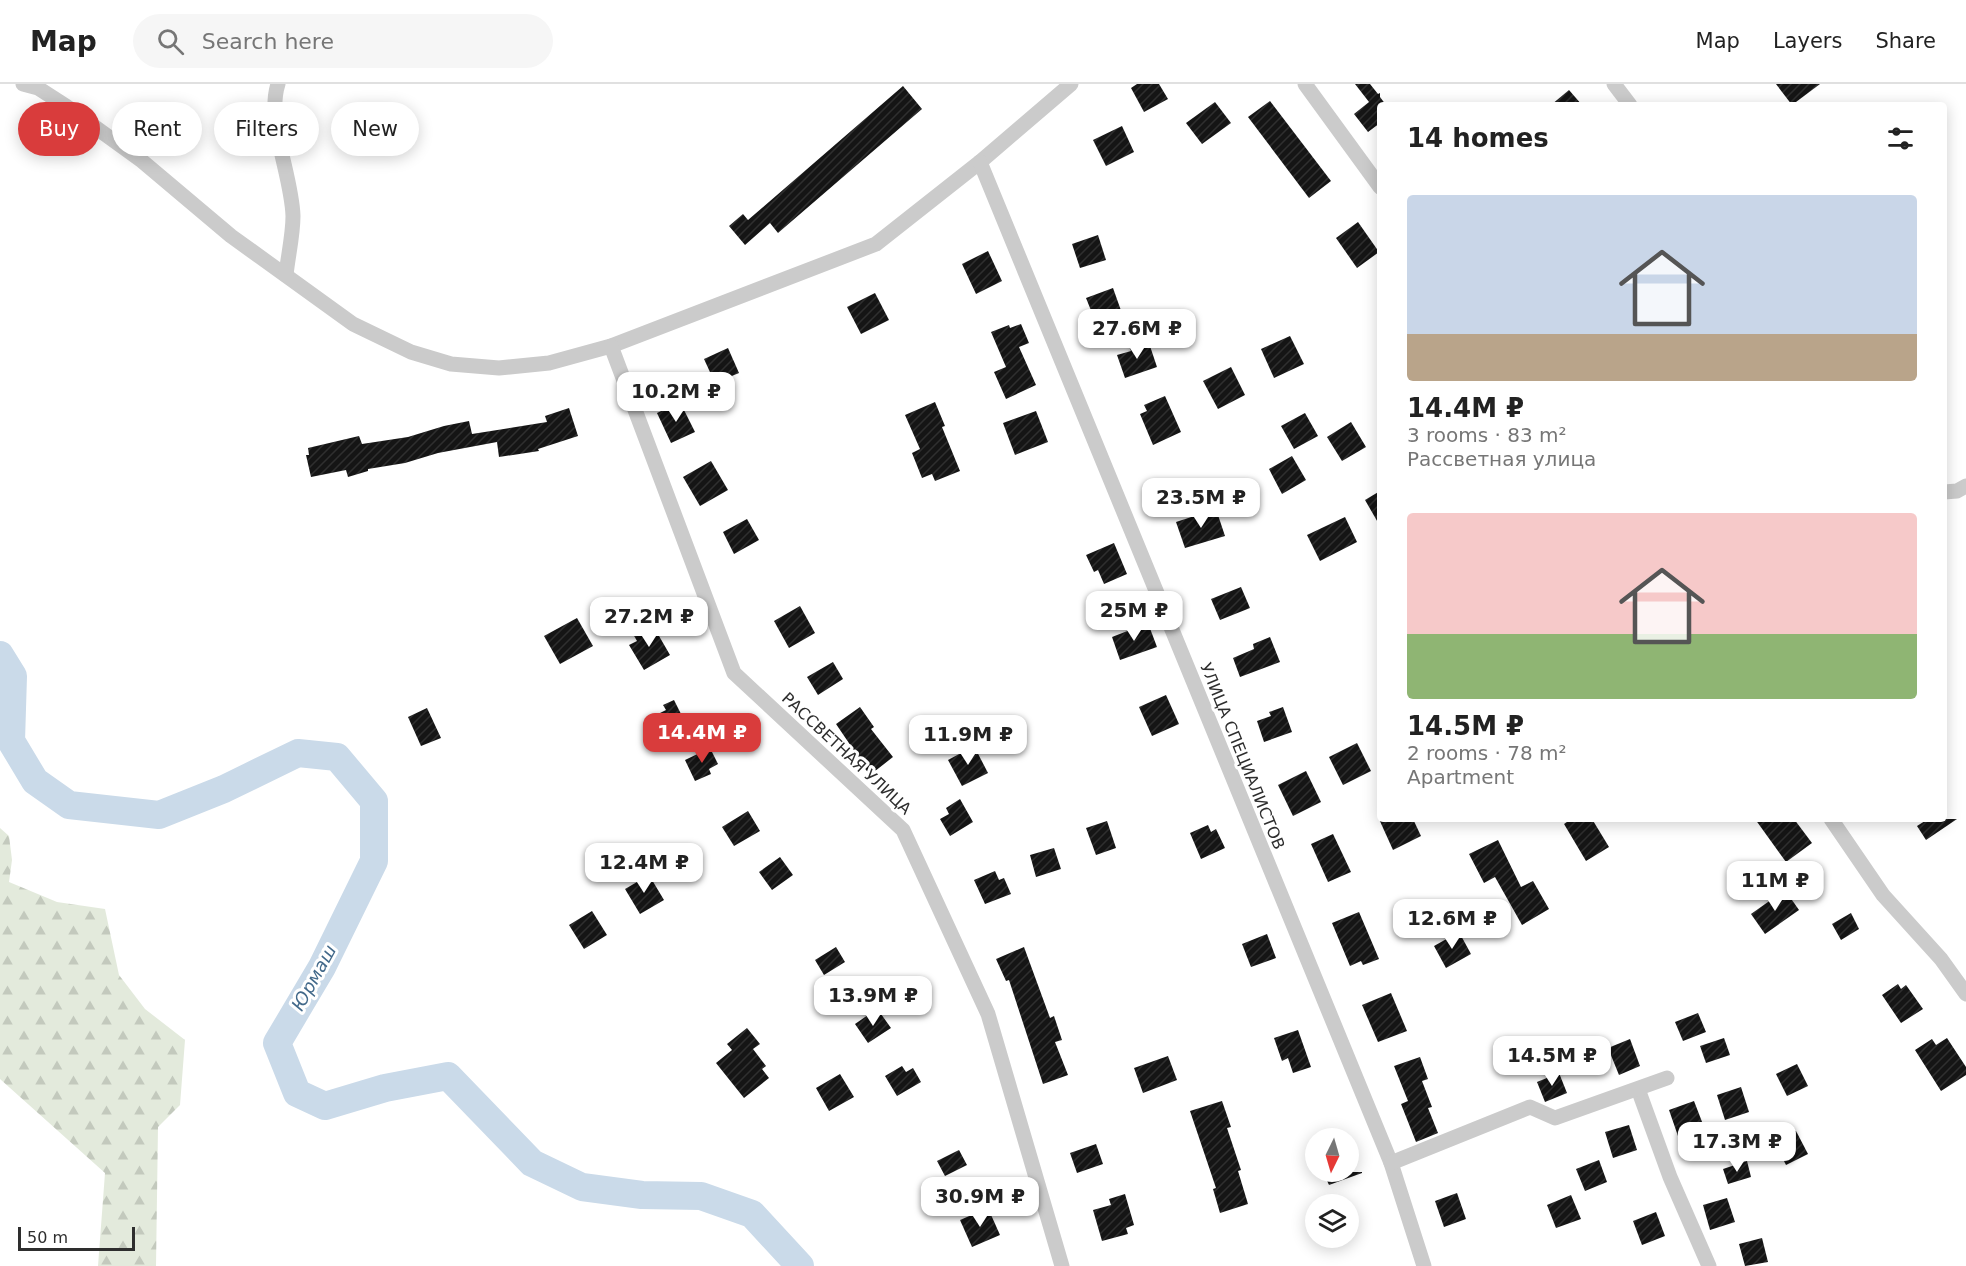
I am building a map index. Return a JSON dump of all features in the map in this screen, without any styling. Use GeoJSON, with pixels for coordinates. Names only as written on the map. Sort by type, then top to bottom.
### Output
{"type":"FeatureCollection","features":[{"type":"Feature","properties":{"kind":"street"},"geometry":{"type":"LineString","coordinates":[[23,84],[38,88],[66,106],[142,161],[231,236],[353,324],[411,352],[451,364],[499,368],[549,363],[611,346],[876,244],[980,162],[1071,84]]}},
{"type":"Feature","properties":{"kind":"street"},"geometry":{"type":"LineString","coordinates":[[278,84],[275,94],[278,133],[293,216],[286,275]]}},
{"type":"Feature","properties":{"kind":"street"},"geometry":{"type":"LineString","coordinates":[[1305,84],[1377,183]]}},
{"type":"Feature","properties":{"kind":"street"},"geometry":{"type":"LineString","coordinates":[[1614,84],[1628,102]]}},
{"type":"Feature","properties":{"kind":"street","name":"УЛИЦА СПЕЦИАЛИСТОВ"},"geometry":{"type":"LineString","coordinates":[[980,162],[1391,1163],[1424,1266]]}},
{"type":"Feature","properties":{"kind":"street","name":"РАССВЕТНАЯ УЛИЦА"},"geometry":{"type":"LineString","coordinates":[[611,346],[734,673],[903,830],[988,1014],[1062,1266]]}},
{"type":"Feature","properties":{"kind":"street"},"geometry":{"type":"LineString","coordinates":[[1947,492],[1957,491],[1966,486]]}},
{"type":"Feature","properties":{"kind":"street"},"geometry":{"type":"LineString","coordinates":[[1833,822],[1883,895],[1941,959],[1966,993]]}},
{"type":"Feature","properties":{"kind":"street"},"geometry":{"type":"LineString","coordinates":[[1391,1163],[1530,1107],[1555,1118],[1666,1078]]}},
{"type":"Feature","properties":{"kind":"street"},"geometry":{"type":"LineString","coordinates":[[1638,1089],[1670,1177],[1709,1266]]}},
{"type":"Feature","properties":{"kind":"green space"},"geometry":{"type":"Polygon","coordinates":[[[0,828],[9,836],[12,860],[9,882],[57,902],[105,909],[119,975],[145,1009],[185,1040],[180,1105],[158,1127],[156,1266],[98,1266],[105,1173],[0,1079],[0,828]]]}},
{"type":"Feature","properties":{"kind":"building"},"geometry":{"type":"Polygon","coordinates":[[[1137,84],[1159,84],[1168,99],[1144,112],[1131,88],[1137,84]]]}},
{"type":"Feature","properties":{"kind":"building"},"geometry":{"type":"Polygon","coordinates":[[[1355,84],[1370,84],[1378,94],[1380,93],[1384,102],[1377,102],[1377,125],[1368,132],[1354,114],[1369,102],[1355,84]]]}},
{"type":"Feature","properties":{"kind":"building"},"geometry":{"type":"Polygon","coordinates":[[[1776,84],[1820,84],[1796,102],[1790,102],[1776,84]]]}},
{"type":"Feature","properties":{"kind":"building"},"geometry":{"type":"Polygon","coordinates":[[[903,86],[922,109],[778,233],[770,223],[745,245],[729,226],[743,214],[748,220],[903,86]]]}},
{"type":"Feature","properties":{"kind":"building"},"geometry":{"type":"Polygon","coordinates":[[[1569,90],[1579,102],[1555,102],[1569,90]]]}},
{"type":"Feature","properties":{"kind":"building"},"geometry":{"type":"Polygon","coordinates":[[[1270,101],[1331,181],[1309,198],[1248,117],[1270,101]]]}},
{"type":"Feature","properties":{"kind":"building"},"geometry":{"type":"Polygon","coordinates":[[[1215,102],[1231,123],[1202,144],[1186,123],[1215,102]]]}},
{"type":"Feature","properties":{"kind":"building"},"geometry":{"type":"Polygon","coordinates":[[[1122,126],[1134,152],[1106,166],[1093,140],[1122,126]]]}},
{"type":"Feature","properties":{"kind":"building"},"geometry":{"type":"Polygon","coordinates":[[[1358,222],[1377,249],[1377,253],[1357,268],[1336,238],[1358,222]]]}},
{"type":"Feature","properties":{"kind":"building"},"geometry":{"type":"Polygon","coordinates":[[[1098,235],[1106,260],[1080,268],[1072,244],[1098,235]]]}},
{"type":"Feature","properties":{"kind":"building"},"geometry":{"type":"Polygon","coordinates":[[[988,251],[1002,281],[976,294],[962,264],[988,251]]]}},
{"type":"Feature","properties":{"kind":"building"},"geometry":{"type":"Polygon","coordinates":[[[1113,288],[1124,319],[1098,328],[1086,298],[1113,288]]]}},
{"type":"Feature","properties":{"kind":"building"},"geometry":{"type":"Polygon","coordinates":[[[875,293],[889,320],[861,334],[847,307],[875,293]]]}},
{"type":"Feature","properties":{"kind":"building"},"geometry":{"type":"Polygon","coordinates":[[[1021,324],[1029,343],[1019,347],[1036,385],[1006,399],[994,372],[1006,367],[991,332],[1009,325],[1010,328],[1021,324]]]}},
{"type":"Feature","properties":{"kind":"building"},"geometry":{"type":"Polygon","coordinates":[[[1290,336],[1304,364],[1274,378],[1261,349],[1290,336]]]}},
{"type":"Feature","properties":{"kind":"building"},"geometry":{"type":"Polygon","coordinates":[[[1148,340],[1157,367],[1125,378],[1117,355],[1131,351],[1129,346],[1148,340]]]}},
{"type":"Feature","properties":{"kind":"building"},"geometry":{"type":"Polygon","coordinates":[[[728,348],[739,373],[715,383],[704,359],[728,348]]]}},
{"type":"Feature","properties":{"kind":"building"},"geometry":{"type":"Polygon","coordinates":[[[1231,367],[1245,395],[1218,409],[1203,381],[1231,367]]]}},
{"type":"Feature","properties":{"kind":"building"},"geometry":{"type":"Polygon","coordinates":[[[1165,396],[1181,432],[1153,445],[1140,414],[1147,411],[1144,405],[1165,396]]]}},
{"type":"Feature","properties":{"kind":"building"},"geometry":{"type":"Polygon","coordinates":[[[680,402],[695,432],[671,443],[657,413],[680,402]]]}},
{"type":"Feature","properties":{"kind":"building"},"geometry":{"type":"Polygon","coordinates":[[[935,402],[945,426],[942,427],[960,471],[935,481],[932,474],[922,478],[912,453],[920,449],[905,415],[935,402]]]}},
{"type":"Feature","properties":{"kind":"building"},"geometry":{"type":"Polygon","coordinates":[[[569,408],[578,436],[538,449],[539,451],[499,457],[497,442],[368,469],[368,471],[348,477],[346,470],[311,477],[306,455],[309,455],[308,448],[359,436],[362,444],[408,437],[469,421],[472,434],[547,422],[545,416],[569,408]]]}},
{"type":"Feature","properties":{"kind":"building"},"geometry":{"type":"Polygon","coordinates":[[[1036,411],[1048,442],[1015,455],[1003,423],[1036,411]]]}},
{"type":"Feature","properties":{"kind":"building"},"geometry":{"type":"Polygon","coordinates":[[[1305,413],[1318,436],[1294,449],[1281,426],[1305,413]]]}},
{"type":"Feature","properties":{"kind":"building"},"geometry":{"type":"Polygon","coordinates":[[[1351,422],[1366,447],[1342,461],[1327,437],[1351,422]]]}},
{"type":"Feature","properties":{"kind":"building"},"geometry":{"type":"Polygon","coordinates":[[[1292,456],[1306,480],[1282,494],[1269,469],[1292,456]]]}},
{"type":"Feature","properties":{"kind":"building"},"geometry":{"type":"Polygon","coordinates":[[[711,461],[728,490],[700,506],[683,477],[711,461]]]}},
{"type":"Feature","properties":{"kind":"building"},"geometry":{"type":"Polygon","coordinates":[[[1377,493],[1377,521],[1365,500],[1377,493]]]}},
{"type":"Feature","properties":{"kind":"building"},"geometry":{"type":"Polygon","coordinates":[[[1216,509],[1225,536],[1185,548],[1176,522],[1216,509]]]}},
{"type":"Feature","properties":{"kind":"building"},"geometry":{"type":"Polygon","coordinates":[[[1345,517],[1357,542],[1320,561],[1307,535],[1345,517]]]}},
{"type":"Feature","properties":{"kind":"building"},"geometry":{"type":"Polygon","coordinates":[[[747,519],[759,540],[734,554],[723,532],[747,519]]]}},
{"type":"Feature","properties":{"kind":"building"},"geometry":{"type":"Polygon","coordinates":[[[1114,543],[1127,574],[1104,584],[1098,570],[1094,572],[1086,555],[1114,543]]]}},
{"type":"Feature","properties":{"kind":"building"},"geometry":{"type":"Polygon","coordinates":[[[1241,587],[1250,608],[1220,620],[1211,599],[1241,587]]]}},
{"type":"Feature","properties":{"kind":"building"},"geometry":{"type":"Polygon","coordinates":[[[800,606],[815,633],[789,648],[774,621],[800,606]]]}},
{"type":"Feature","properties":{"kind":"building"},"geometry":{"type":"Polygon","coordinates":[[[577,618],[593,646],[560,664],[544,636],[577,618]]]}},
{"type":"Feature","properties":{"kind":"building"},"geometry":{"type":"Polygon","coordinates":[[[1148,623],[1157,647],[1120,660],[1112,637],[1148,623]]]}},
{"type":"Feature","properties":{"kind":"building"},"geometry":{"type":"Polygon","coordinates":[[[644,628],[647,633],[655,629],[670,655],[644,670],[629,645],[637,641],[633,634],[644,628]]]}},
{"type":"Feature","properties":{"kind":"building"},"geometry":{"type":"Polygon","coordinates":[[[1270,637],[1280,662],[1240,677],[1233,658],[1254,649],[1253,644],[1270,637]]]}},
{"type":"Feature","properties":{"kind":"building"},"geometry":{"type":"Polygon","coordinates":[[[833,662],[843,679],[818,695],[807,677],[833,662]]]}},
{"type":"Feature","properties":{"kind":"building"},"geometry":{"type":"Polygon","coordinates":[[[1166,695],[1179,724],[1152,736],[1139,707],[1166,695]]]}},
{"type":"Feature","properties":{"kind":"building"},"geometry":{"type":"Polygon","coordinates":[[[674,700],[688,728],[658,743],[646,720],[666,710],[663,705],[674,700]]]}},
{"type":"Feature","properties":{"kind":"building"},"geometry":{"type":"Polygon","coordinates":[[[860,707],[874,727],[871,729],[893,757],[870,775],[855,756],[857,755],[836,724],[860,707]]]}},
{"type":"Feature","properties":{"kind":"building"},"geometry":{"type":"Polygon","coordinates":[[[1283,707],[1292,732],[1264,742],[1257,721],[1271,716],[1269,712],[1283,707]]]}},
{"type":"Feature","properties":{"kind":"building"},"geometry":{"type":"Polygon","coordinates":[[[427,708],[441,738],[421,746],[408,717],[427,708]]]}},
{"type":"Feature","properties":{"kind":"building"},"geometry":{"type":"Polygon","coordinates":[[[1357,743],[1371,771],[1343,785],[1329,757],[1357,743]]]}},
{"type":"Feature","properties":{"kind":"building"},"geometry":{"type":"Polygon","coordinates":[[[974,746],[988,773],[962,786],[948,760],[974,746]]]}},
{"type":"Feature","properties":{"kind":"building"},"geometry":{"type":"Polygon","coordinates":[[[710,748],[718,764],[709,769],[711,774],[695,781],[685,760],[710,748]]]}},
{"type":"Feature","properties":{"kind":"building"},"geometry":{"type":"Polygon","coordinates":[[[1306,771],[1321,802],[1293,816],[1278,785],[1306,771]]]}},
{"type":"Feature","properties":{"kind":"building"},"geometry":{"type":"Polygon","coordinates":[[[960,799],[973,822],[950,836],[940,819],[949,814],[946,808],[960,799]]]}},
{"type":"Feature","properties":{"kind":"building"},"geometry":{"type":"Polygon","coordinates":[[[748,811],[760,831],[734,846],[722,827],[748,811]]]}},
{"type":"Feature","properties":{"kind":"building"},"geometry":{"type":"Polygon","coordinates":[[[1947,819],[1957,819],[1926,840],[1917,826],[1923,822],[1947,822],[1947,819]]]}},
{"type":"Feature","properties":{"kind":"building"},"geometry":{"type":"Polygon","coordinates":[[[1107,821],[1116,848],[1096,855],[1086,828],[1107,821]]]}},
{"type":"Feature","properties":{"kind":"building"},"geometry":{"type":"Polygon","coordinates":[[[1380,822],[1414,822],[1421,836],[1393,850],[1380,822]]]}},
{"type":"Feature","properties":{"kind":"building"},"geometry":{"type":"Polygon","coordinates":[[[1567,822],[1594,822],[1609,847],[1586,861],[1564,824],[1567,822]]]}},
{"type":"Feature","properties":{"kind":"building"},"geometry":{"type":"Polygon","coordinates":[[[1757,822],[1796,822],[1812,843],[1786,862],[1757,822]]]}},
{"type":"Feature","properties":{"kind":"building"},"geometry":{"type":"Polygon","coordinates":[[[1208,825],[1211,832],[1216,829],[1225,848],[1201,859],[1190,833],[1208,825]]]}},
{"type":"Feature","properties":{"kind":"building"},"geometry":{"type":"Polygon","coordinates":[[[1333,834],[1351,872],[1328,882],[1311,844],[1333,834]]]}},
{"type":"Feature","properties":{"kind":"building"},"geometry":{"type":"Polygon","coordinates":[[[1498,840],[1521,887],[1533,881],[1549,909],[1522,925],[1495,877],[1484,883],[1469,854],[1498,840]]]}},
{"type":"Feature","properties":{"kind":"building"},"geometry":{"type":"Polygon","coordinates":[[[1054,848],[1061,869],[1036,877],[1030,855],[1054,848]]]}},
{"type":"Feature","properties":{"kind":"building"},"geometry":{"type":"Polygon","coordinates":[[[780,857],[793,875],[772,890],[759,872],[780,857]]]}},
{"type":"Feature","properties":{"kind":"building"},"geometry":{"type":"Polygon","coordinates":[[[995,871],[999,880],[1004,878],[1011,894],[985,904],[974,880],[995,871]]]}},
{"type":"Feature","properties":{"kind":"building"},"geometry":{"type":"Polygon","coordinates":[[[649,875],[664,900],[640,914],[625,889],[649,875]]]}},
{"type":"Feature","properties":{"kind":"building"},"geometry":{"type":"Polygon","coordinates":[[[1785,890],[1799,910],[1765,934],[1751,914],[1785,890]]]}},
{"type":"Feature","properties":{"kind":"building"},"geometry":{"type":"Polygon","coordinates":[[[592,911],[607,935],[584,949],[569,925],[592,911]]]}},
{"type":"Feature","properties":{"kind":"building"},"geometry":{"type":"Polygon","coordinates":[[[1359,912],[1379,959],[1363,965],[1361,961],[1350,966],[1332,923],[1359,912]]]}},
{"type":"Feature","properties":{"kind":"building"},"geometry":{"type":"Polygon","coordinates":[[[1851,913],[1859,929],[1841,940],[1832,924],[1851,913]]]}},
{"type":"Feature","properties":{"kind":"building"},"geometry":{"type":"Polygon","coordinates":[[[1459,932],[1471,954],[1446,968],[1434,946],[1459,932]]]}},
{"type":"Feature","properties":{"kind":"building"},"geometry":{"type":"Polygon","coordinates":[[[1267,934],[1276,958],[1251,967],[1242,944],[1267,934]]]}},
{"type":"Feature","properties":{"kind":"building"},"geometry":{"type":"Polygon","coordinates":[[[836,947],[845,962],[824,975],[815,960],[836,947]]]}},
{"type":"Feature","properties":{"kind":"building"},"geometry":{"type":"Polygon","coordinates":[[[1024,947],[1050,1018],[1054,1016],[1062,1040],[1055,1042],[1068,1075],[1043,1084],[1009,980],[1006,981],[996,959],[1024,947]]]}},
{"type":"Feature","properties":{"kind":"building"},"geometry":{"type":"Polygon","coordinates":[[[1898,984],[1901,989],[1906,985],[1923,1009],[1901,1023],[1882,995],[1898,984]]]}},
{"type":"Feature","properties":{"kind":"building"},"geometry":{"type":"Polygon","coordinates":[[[1391,993],[1407,1031],[1378,1042],[1362,1005],[1391,993]]]}},
{"type":"Feature","properties":{"kind":"building"},"geometry":{"type":"Polygon","coordinates":[[[1698,1013],[1706,1032],[1683,1041],[1675,1022],[1698,1013]]]}},
{"type":"Feature","properties":{"kind":"building"},"geometry":{"type":"Polygon","coordinates":[[[881,1014],[891,1028],[868,1043],[855,1024],[868,1015],[871,1020],[881,1014]]]}},
{"type":"Feature","properties":{"kind":"building"},"geometry":{"type":"Polygon","coordinates":[[[747,1028],[760,1044],[753,1049],[766,1066],[762,1069],[769,1078],[744,1098],[716,1063],[732,1050],[727,1044],[747,1028]]]}},
{"type":"Feature","properties":{"kind":"building"},"geometry":{"type":"Polygon","coordinates":[[[1298,1030],[1311,1067],[1293,1073],[1288,1058],[1282,1061],[1274,1038],[1298,1030]]]}},
{"type":"Feature","properties":{"kind":"building"},"geometry":{"type":"Polygon","coordinates":[[[1724,1038],[1730,1055],[1706,1063],[1700,1046],[1724,1038]]]}},
{"type":"Feature","properties":{"kind":"building"},"geometry":{"type":"Polygon","coordinates":[[[1947,1038],[1966,1067],[1966,1075],[1941,1091],[1915,1050],[1932,1039],[1936,1045],[1947,1038]]]}},
{"type":"Feature","properties":{"kind":"building"},"geometry":{"type":"Polygon","coordinates":[[[1630,1039],[1640,1066],[1619,1075],[1608,1048],[1630,1039]]]}},
{"type":"Feature","properties":{"kind":"building"},"geometry":{"type":"Polygon","coordinates":[[[1168,1056],[1177,1080],[1143,1093],[1134,1068],[1168,1056]]]}},
{"type":"Feature","properties":{"kind":"building"},"geometry":{"type":"Polygon","coordinates":[[[1420,1057],[1428,1079],[1422,1081],[1432,1107],[1428,1108],[1438,1133],[1416,1142],[1401,1104],[1408,1101],[1394,1066],[1420,1057]]]}},
{"type":"Feature","properties":{"kind":"building"},"geometry":{"type":"Polygon","coordinates":[[[1797,1064],[1808,1086],[1787,1096],[1776,1074],[1797,1064]]]}},
{"type":"Feature","properties":{"kind":"building"},"geometry":{"type":"Polygon","coordinates":[[[902,1066],[906,1072],[913,1068],[921,1082],[897,1096],[885,1076],[902,1066]]]}},
{"type":"Feature","properties":{"kind":"building"},"geometry":{"type":"Polygon","coordinates":[[[1559,1073],[1567,1093],[1545,1102],[1537,1082],[1559,1073]]]}},
{"type":"Feature","properties":{"kind":"building"},"geometry":{"type":"Polygon","coordinates":[[[840,1074],[854,1097],[829,1111],[816,1088],[840,1074]]]}},
{"type":"Feature","properties":{"kind":"building"},"geometry":{"type":"Polygon","coordinates":[[[1741,1087],[1749,1112],[1725,1120],[1717,1095],[1741,1087]]]}},
{"type":"Feature","properties":{"kind":"building"},"geometry":{"type":"Polygon","coordinates":[[[1222,1101],[1231,1127],[1227,1128],[1241,1170],[1238,1171],[1248,1204],[1220,1213],[1213,1189],[1216,1188],[1190,1111],[1222,1101]]]}},
{"type":"Feature","properties":{"kind":"building"},"geometry":{"type":"Polygon","coordinates":[[[1694,1101],[1704,1127],[1678,1136],[1669,1110],[1694,1101]]]}},
{"type":"Feature","properties":{"kind":"building"},"geometry":{"type":"Polygon","coordinates":[[[1629,1125],[1637,1150],[1613,1158],[1605,1132],[1629,1125]]]}},
{"type":"Feature","properties":{"kind":"building"},"geometry":{"type":"Polygon","coordinates":[[[1796,1131],[1808,1154],[1786,1165],[1774,1142],[1796,1131]]]}},
{"type":"Feature","properties":{"kind":"building"},"geometry":{"type":"Polygon","coordinates":[[[1096,1144],[1103,1164],[1077,1173],[1070,1153],[1096,1144]]]}},
{"type":"Feature","properties":{"kind":"building"},"geometry":{"type":"Polygon","coordinates":[[[959,1150],[967,1165],[945,1176],[937,1161],[959,1150]]]}},
{"type":"Feature","properties":{"kind":"building"},"geometry":{"type":"Polygon","coordinates":[[[1599,1160],[1607,1182],[1585,1191],[1576,1169],[1599,1160]]]}},
{"type":"Feature","properties":{"kind":"building"},"geometry":{"type":"Polygon","coordinates":[[[1747,1161],[1751,1177],[1728,1184],[1723,1169],[1747,1161]]]}},
{"type":"Feature","properties":{"kind":"building"},"geometry":{"type":"Polygon","coordinates":[[[1457,1193],[1466,1219],[1444,1227],[1435,1201],[1457,1193]]]}},
{"type":"Feature","properties":{"kind":"building"},"geometry":{"type":"Polygon","coordinates":[[[1125,1194],[1134,1225],[1126,1228],[1128,1234],[1102,1241],[1093,1210],[1111,1205],[1109,1199],[1125,1194]]]}},
{"type":"Feature","properties":{"kind":"building"},"geometry":{"type":"Polygon","coordinates":[[[1571,1195],[1581,1219],[1556,1228],[1547,1205],[1571,1195]]]}},
{"type":"Feature","properties":{"kind":"building"},"geometry":{"type":"Polygon","coordinates":[[[1727,1198],[1735,1222],[1710,1230],[1703,1205],[1727,1198]]]}},
{"type":"Feature","properties":{"kind":"building"},"geometry":{"type":"Polygon","coordinates":[[[988,1208],[1000,1235],[972,1247],[960,1220],[988,1208]]]}},
{"type":"Feature","properties":{"kind":"building"},"geometry":{"type":"Polygon","coordinates":[[[1656,1212],[1665,1236],[1642,1245],[1633,1221],[1656,1212]]]}},
{"type":"Feature","properties":{"kind":"building"},"geometry":{"type":"Polygon","coordinates":[[[1762,1238],[1768,1262],[1745,1266],[1739,1244],[1762,1238]]]}},
{"type":"Feature","properties":{"kind":"waterway","name":"Юрмаш"},"geometry":{"type":"LineString","coordinates":[[0,655],[13,676],[11,741],[35,781],[69,805],[159,815],[224,789],[298,753],[337,757],[374,801],[374,861],[322,967],[277,1043],[297,1093],[325,1106],[385,1088],[448,1076],[532,1163],[582,1187],[642,1195],[701,1196],[752,1214],[800,1266]]}}]}
